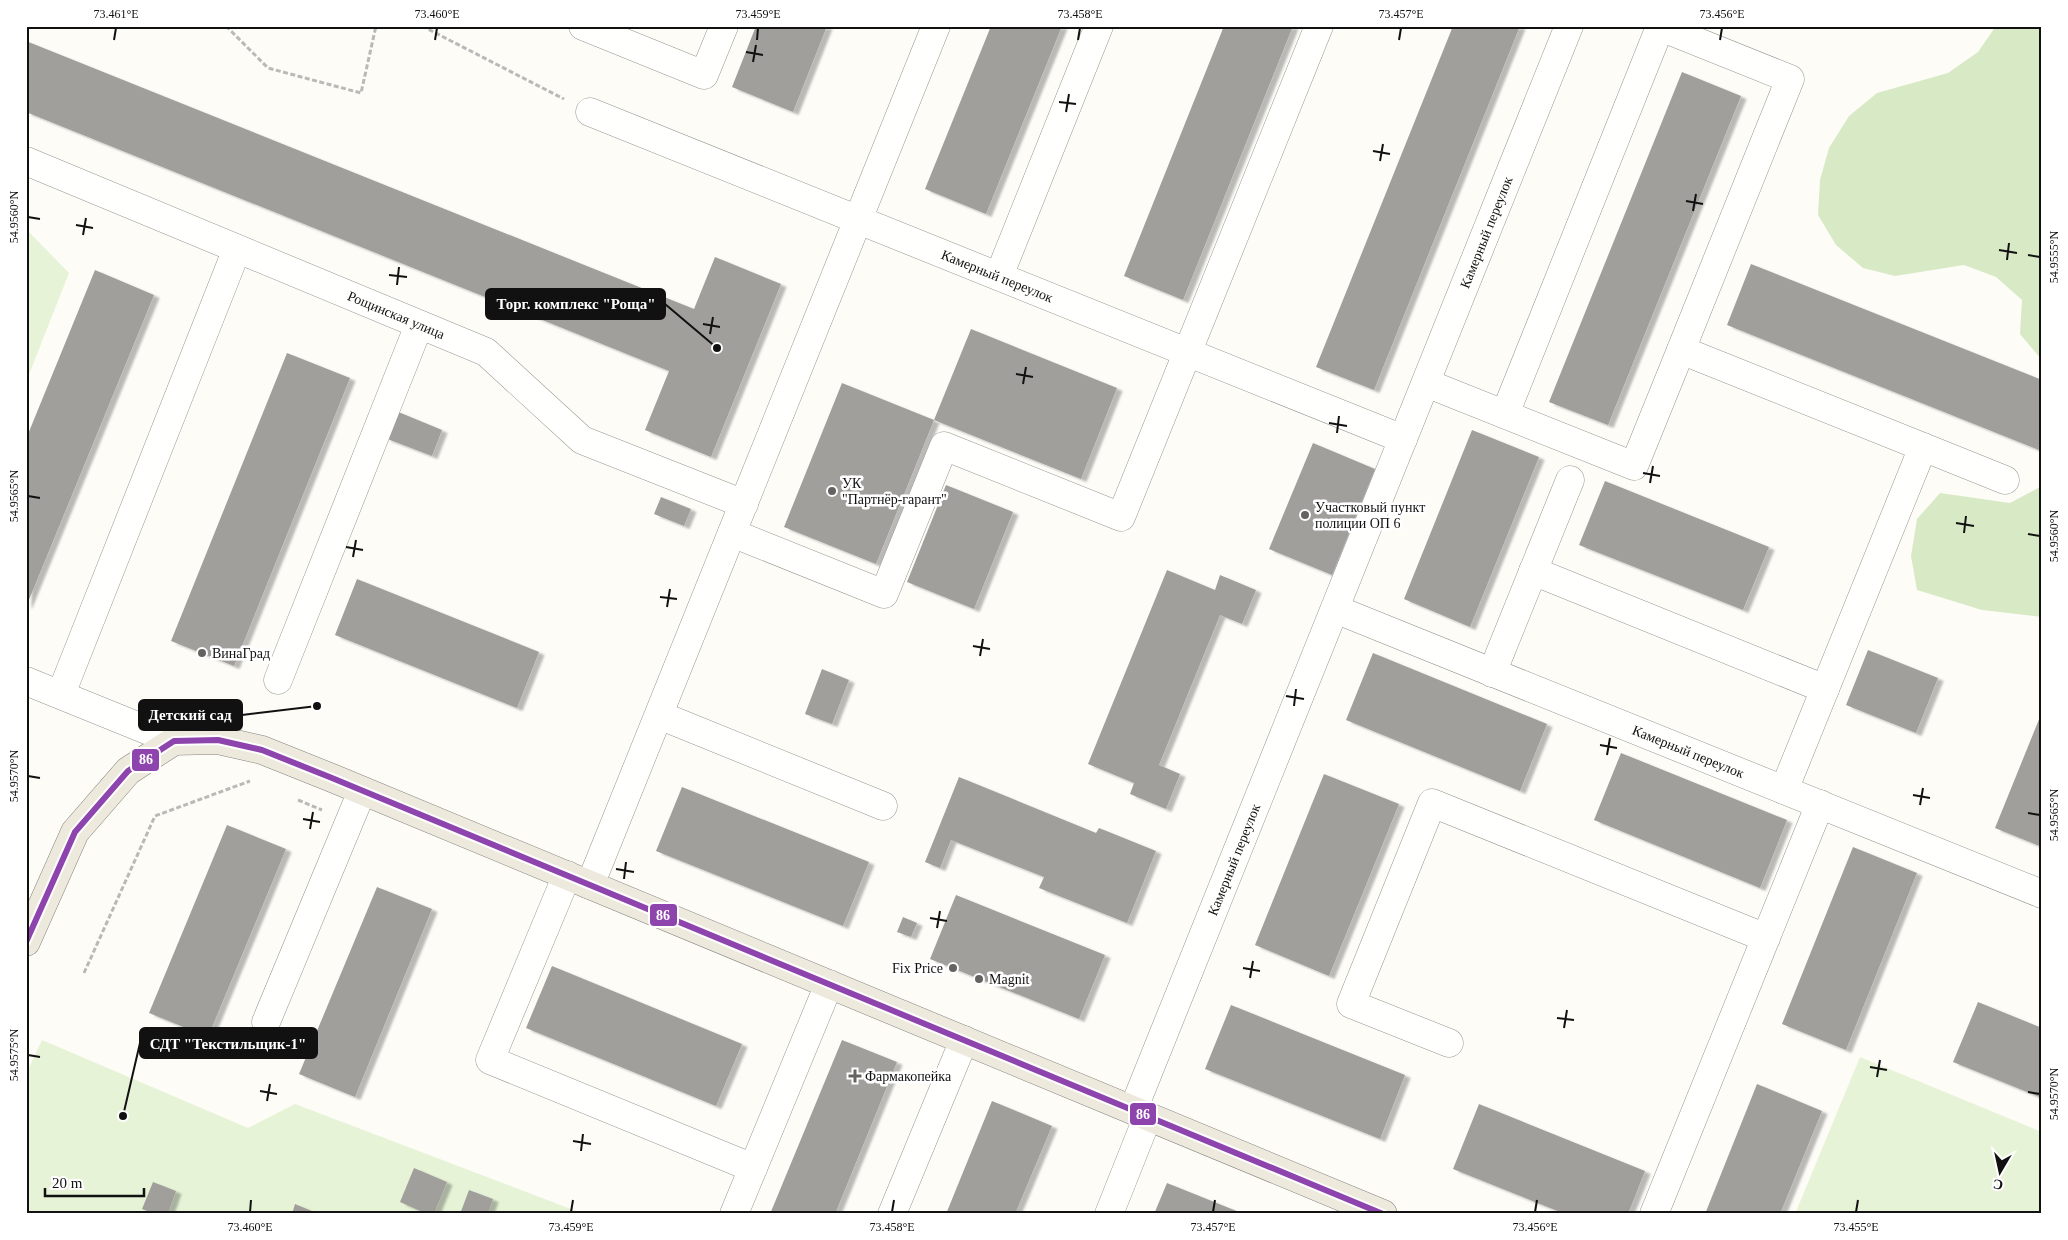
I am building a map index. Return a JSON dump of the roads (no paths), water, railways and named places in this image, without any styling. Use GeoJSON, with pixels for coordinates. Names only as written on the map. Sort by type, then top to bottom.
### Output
{"type":"FeatureCollection","features":[{"type":"Feature","properties":{"kind":"main road"},"geometry":{"type":"LineString","coordinates":[[26,942],[75,832],[128,771],[174,741],[218,740],[262,750],[1383,1214]]}},
{"type":"Feature","properties":{"kind":"street"},"geometry":{"type":"LineString","coordinates":[[582,26],[704,75],[724,26]]}},
{"type":"Feature","properties":{"kind":"street"},"geometry":{"type":"LineString","coordinates":[[753,1168],[490,1060],[659,715],[936,26]]}},
{"type":"Feature","properties":{"kind":"street"},"geometry":{"type":"LineString","coordinates":[[999,276],[1099,26]]}},
{"type":"Feature","properties":{"kind":"street"},"geometry":{"type":"LineString","coordinates":[[732,533],[884,594],[944,446],[1122,517],[1319,26]]}},
{"type":"Feature","properties":{"kind":"street","name":"Камерный переулок"},"geometry":{"type":"LineString","coordinates":[[1109,1214],[1140,1113],[1335,609],[1570,26]]}},
{"type":"Feature","properties":{"kind":"street"},"geometry":{"type":"LineString","coordinates":[[1426,383],[1634,466],[1790,79],[1659,27],[1505,414]]}},
{"type":"Feature","properties":{"kind":"street","name":"Камерный переулок"},"geometry":{"type":"LineString","coordinates":[[590,112],[1403,438]]}},
{"type":"Feature","properties":{"kind":"street","name":"Рощинская улица"},"geometry":{"type":"LineString","coordinates":[[26,161],[486,352],[582,440],[744,504]]}},
{"type":"Feature","properties":{"kind":"street"},"geometry":{"type":"LineString","coordinates":[[61,694],[237,249]]}},
{"type":"Feature","properties":{"kind":"street"},"geometry":{"type":"LineString","coordinates":[[278,680],[419,324]]}},
{"type":"Feature","properties":{"kind":"street"},"geometry":{"type":"LineString","coordinates":[[1680,350],[2005,480]]}},
{"type":"Feature","properties":{"kind":"street"},"geometry":{"type":"LineString","coordinates":[[1784,790],[1922,447]]}},
{"type":"Feature","properties":{"kind":"street"},"geometry":{"type":"LineString","coordinates":[[1492,672],[1570,480]]}},
{"type":"Feature","properties":{"kind":"street"},"geometry":{"type":"LineString","coordinates":[[1533,571],[1826,688]]}},
{"type":"Feature","properties":{"kind":"street","name":"Камерный переулок"},"geometry":{"type":"LineString","coordinates":[[1335,609],[2042,894]]}},
{"type":"Feature","properties":{"kind":"street"},"geometry":{"type":"LineString","coordinates":[[26,680],[174,741]]}},
{"type":"Feature","properties":{"kind":"street"},"geometry":{"type":"LineString","coordinates":[[659,715],[883,806]]}},
{"type":"Feature","properties":{"kind":"street"},"geometry":{"type":"LineString","coordinates":[[266,1022],[362,791]]}},
{"type":"Feature","properties":{"kind":"street"},"geometry":{"type":"LineString","coordinates":[[1449,1043],[1350,1004],[1432,803],[1766,938]]}},
{"type":"Feature","properties":{"kind":"street"},"geometry":{"type":"LineString","coordinates":[[1654,1214],[1820,804]]}},
{"type":"Feature","properties":{"kind":"street"},"geometry":{"type":"LineString","coordinates":[[734,1214],[829,984]]}},
{"type":"Feature","properties":{"kind":"street"},"geometry":{"type":"LineString","coordinates":[[892,1214],[964,1040]]}},
{"type":"Feature","properties":{"kind":"place","name":"Торг. комплекс \"Роща\""},"geometry":{"type":"Point","coordinates":[717,348]}},
{"type":"Feature","properties":{"kind":"place","name":"УК \"Партнёр-гарант\""},"geometry":{"type":"Point","coordinates":[832,491]}},
{"type":"Feature","properties":{"kind":"place","name":"Участковый пункт полиции ОП 6"},"geometry":{"type":"Point","coordinates":[1305,515]}},
{"type":"Feature","properties":{"kind":"place","name":"ВинаГрад"},"geometry":{"type":"Point","coordinates":[202,653]}},
{"type":"Feature","properties":{"kind":"place","name":"Детский сад"},"geometry":{"type":"Point","coordinates":[317,706]}},
{"type":"Feature","properties":{"kind":"place","name":"Fix Price"},"geometry":{"type":"Point","coordinates":[953,968]}},
{"type":"Feature","properties":{"kind":"place","name":"Magnit"},"geometry":{"type":"Point","coordinates":[979,979]}},
{"type":"Feature","properties":{"kind":"place","name":"Фармакопейка"},"geometry":{"type":"Point","coordinates":[855,1076]}},
{"type":"Feature","properties":{"kind":"place","name":"СДТ \"Текстильщик-1\""},"geometry":{"type":"Point","coordinates":[123,1116]}}]}
